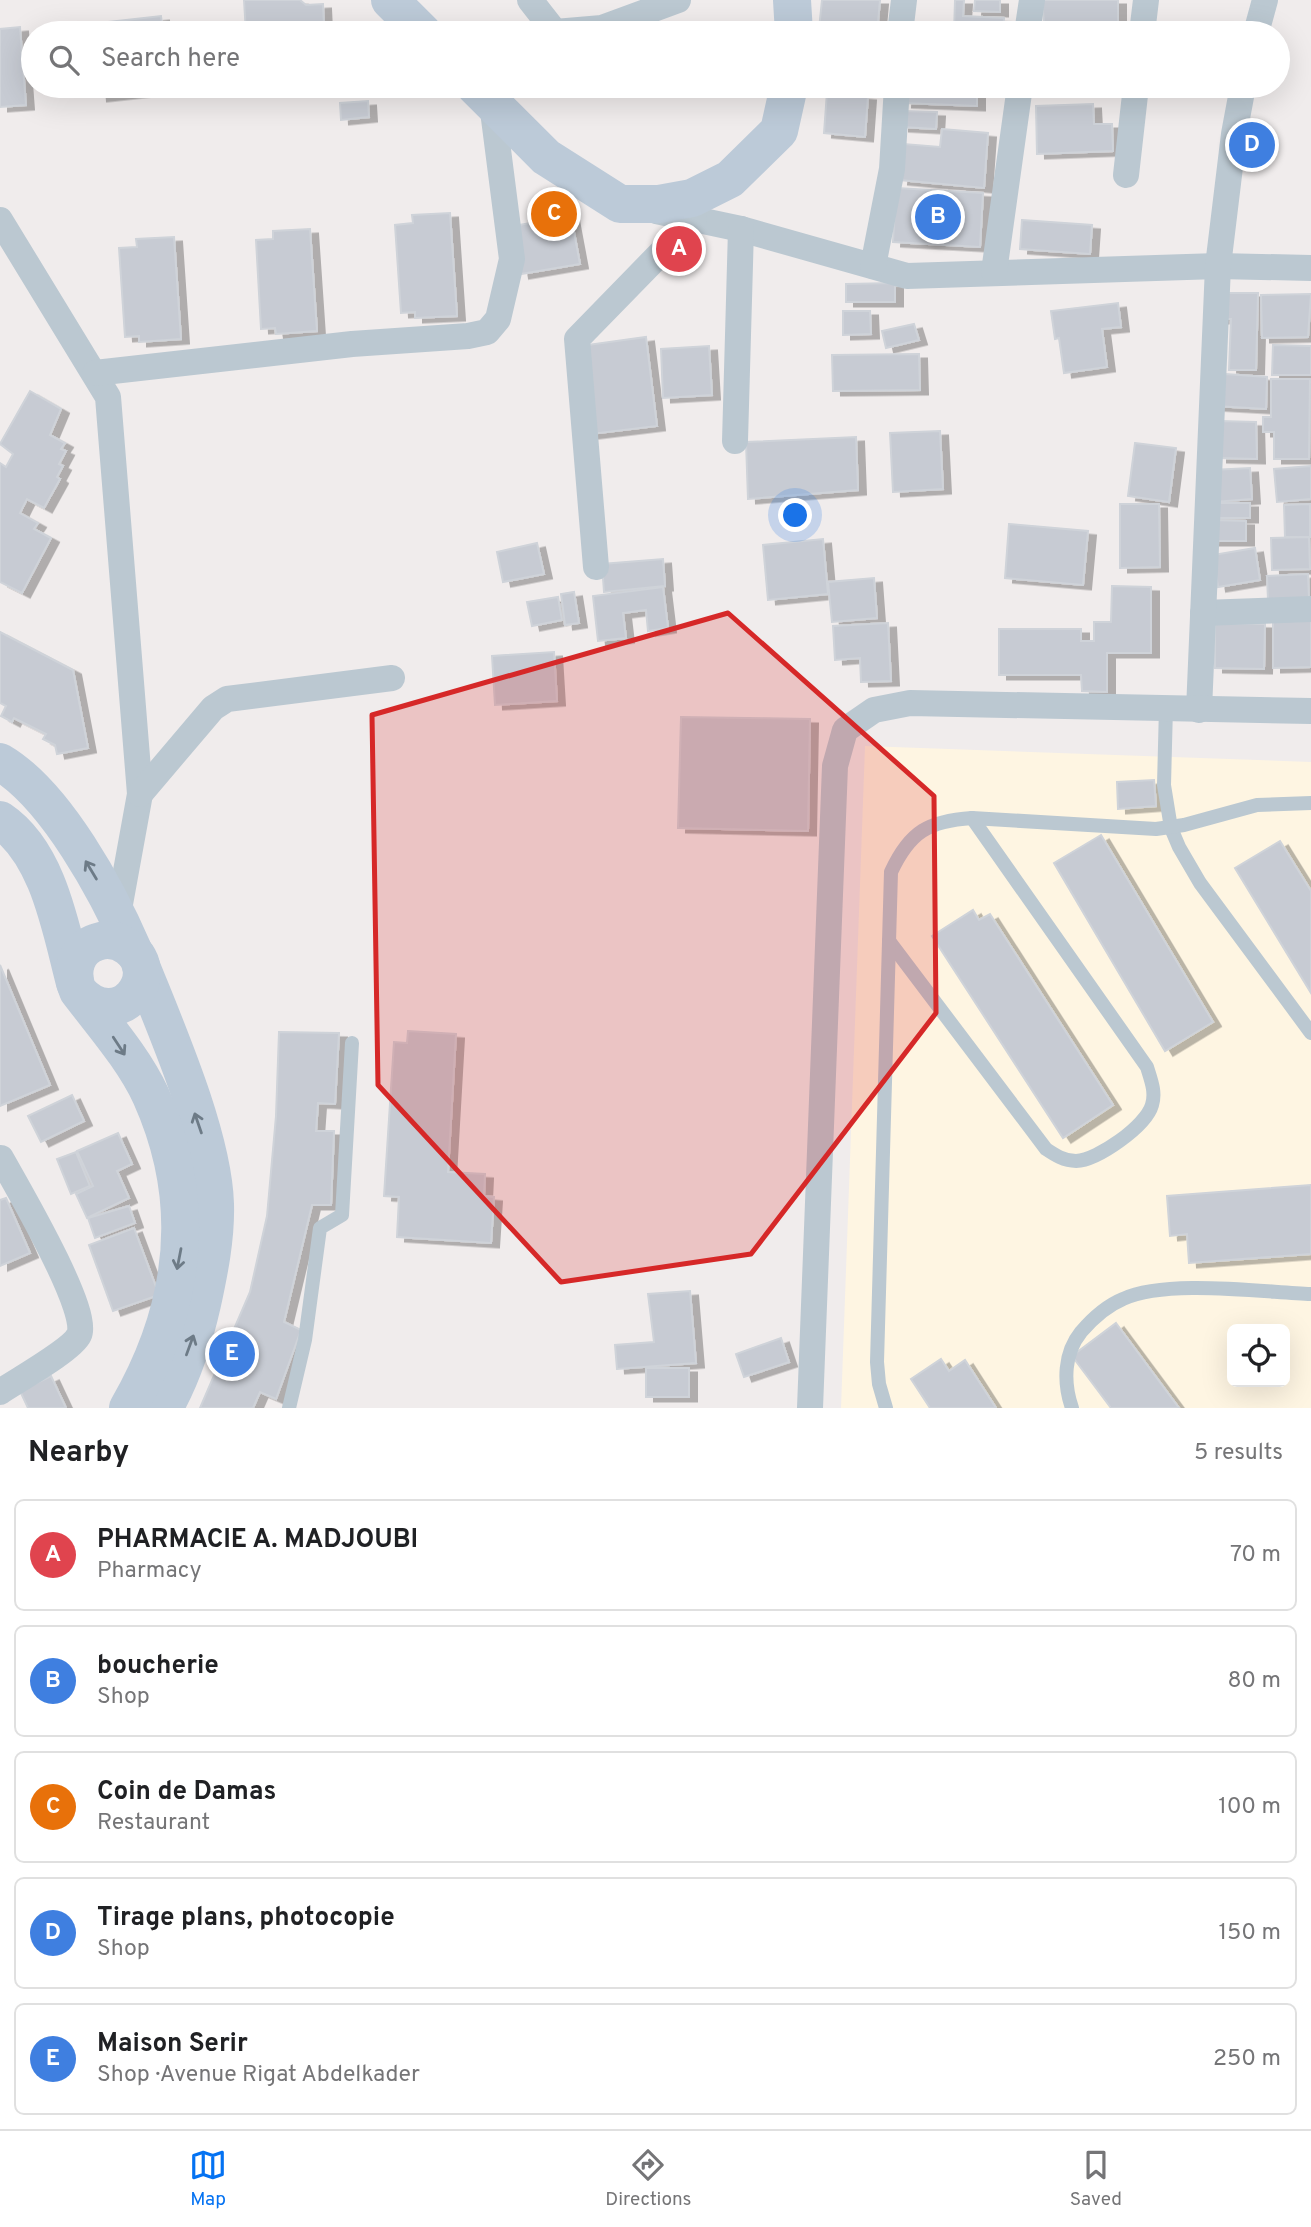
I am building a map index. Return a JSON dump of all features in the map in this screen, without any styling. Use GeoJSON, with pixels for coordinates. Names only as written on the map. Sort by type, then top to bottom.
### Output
{"type":"FeatureCollection","features":[{"type":"Feature","properties":{"kind":"street"},"geometry":{"type":"LineString","coordinates":[[390,0],[411,21]]}},
{"type":"Feature","properties":{"kind":"street"},"geometry":{"type":"LineString","coordinates":[[530,0],[546,21]]}},
{"type":"Feature","properties":{"kind":"street"},"geometry":{"type":"LineString","coordinates":[[621,21],[678,0]]}},
{"type":"Feature","properties":{"kind":"street"},"geometry":{"type":"LineString","coordinates":[[792,0],[793,21]]}},
{"type":"Feature","properties":{"kind":"street"},"geometry":{"type":"LineString","coordinates":[[901,21],[904,0]]}},
{"type":"Feature","properties":{"kind":"street"},"geometry":{"type":"LineString","coordinates":[[1029,21],[1032,0]]}},
{"type":"Feature","properties":{"kind":"street"},"geometry":{"type":"LineString","coordinates":[[1143,21],[1146,0]]}},
{"type":"Feature","properties":{"kind":"street"},"geometry":{"type":"LineString","coordinates":[[1259,21],[1265,0]]}},
{"type":"Feature","properties":{"kind":"street"},"geometry":{"type":"LineString","coordinates":[[95,373],[352,344],[468,336],[487,332],[498,319],[512,259],[484,98]]}},
{"type":"Feature","properties":{"kind":"street"},"geometry":{"type":"LineString","coordinates":[[487,98],[546,158],[620,204],[741,229],[907,276],[1219,266],[1311,268]]}},
{"type":"Feature","properties":{"kind":"street"},"geometry":{"type":"LineString","coordinates":[[620,204],[659,204],[692,198],[730,179],[779,131],[786,98]]}},
{"type":"Feature","properties":{"kind":"street"},"geometry":{"type":"LineString","coordinates":[[873,266],[892,169],[896,98]]}},
{"type":"Feature","properties":{"kind":"street"},"geometry":{"type":"LineString","coordinates":[[994,272],[1018,98]]}},
{"type":"Feature","properties":{"kind":"street"},"geometry":{"type":"LineString","coordinates":[[1126,175],[1135,98]]}},
{"type":"Feature","properties":{"kind":"street"},"geometry":{"type":"LineString","coordinates":[[1199,710],[1219,266],[1241,98]]}},
{"type":"Feature","properties":{"kind":"street"},"geometry":{"type":"LineString","coordinates":[[596,567],[577,339],[694,219]]}},
{"type":"Feature","properties":{"kind":"street"},"geometry":{"type":"LineString","coordinates":[[0,220],[108,397],[141,794],[118,915]]}},
{"type":"Feature","properties":{"kind":"street"},"geometry":{"type":"LineString","coordinates":[[735,441],[741,229]]}},
{"type":"Feature","properties":{"kind":"street"},"geometry":{"type":"LineString","coordinates":[[1203,614],[1311,609]]}},
{"type":"Feature","properties":{"kind":"street"},"geometry":{"type":"LineString","coordinates":[[141,794],[213,708],[227,699],[392,678]]}},
{"type":"Feature","properties":{"kind":"street"},"geometry":{"type":"LineString","coordinates":[[810,1408],[835,766],[845,730],[874,710],[910,703],[1311,711]]}},
{"type":"Feature","properties":{"kind":"street"},"geometry":{"type":"LineString","coordinates":[[0,762],[28,781],[51,810],[118,915],[138,959],[205,1142],[215,1203],[210,1266],[197,1327],[173,1392],[164,1408]]}},
{"type":"Feature","properties":{"kind":"street"},"geometry":{"type":"LineString","coordinates":[[0,820],[32,856],[46,884],[76,987],[112,1035],[150,1094],[166,1138],[178,1187],[181,1245],[168,1316],[151,1367],[128,1408]]}},
{"type":"Feature","properties":{"kind":"street"},"geometry":{"type":"LineString","coordinates":[[115,940],[138,959],[138,989],[121,1005],[98,1007],[76,987],[76,960],[91,944],[115,940]]}},
{"type":"Feature","properties":{"kind":"street"},"geometry":{"type":"LineString","coordinates":[[0,1392],[62,1350],[79,1335],[81,1322],[73,1297],[41,1230],[2,1158]]}},
{"type":"Feature","properties":{"kind":"lane"},"geometry":{"type":"LineString","coordinates":[[1166,707],[1164,785],[1171,828],[1200,883],[1311,1033]]}},
{"type":"Feature","properties":{"kind":"lane"},"geometry":{"type":"LineString","coordinates":[[886,1408],[879,1384],[877,1362],[891,872],[901,849],[919,831],[944,820],[972,818],[1141,830],[1171,828],[1256,804],[1311,803]]}},
{"type":"Feature","properties":{"kind":"lane"},"geometry":{"type":"LineString","coordinates":[[889,941],[1046,1149],[1073,1161],[1088,1160],[1101,1154],[1147,1118],[1153,1102],[1153,1085],[1147,1067],[972,818]]}},
{"type":"Feature","properties":{"kind":"lane"},"geometry":{"type":"LineString","coordinates":[[289,1408],[305,1340],[320,1228],[342,1215],[352,1043]]}},
{"type":"Feature","properties":{"kind":"lane"},"geometry":{"type":"LineString","coordinates":[[1072,1408],[1065,1378],[1071,1344],[1094,1316],[1124,1298],[1163,1289],[1311,1294]]}},
{"type":"Feature","properties":{"kind":"highlighted area"},"geometry":{"type":"Polygon","coordinates":[[[728,613],[934,796],[936,1013],[751,1254],[561,1282],[378,1085],[372,715],[728,613]]]}},
{"type":"Feature","properties":{"kind":"shaded area"},"geometry":{"type":"Polygon","coordinates":[[[865,746],[1311,762],[1311,1408],[841,1408],[865,746]]]}},
{"type":"Feature","properties":{"kind":"building"},"geometry":{"type":"Polygon","coordinates":[[[244,0],[300,0],[306,5],[323,4],[324,21],[245,21],[244,0]]]}},
{"type":"Feature","properties":{"kind":"building"},"geometry":{"type":"Polygon","coordinates":[[[822,0],[880,0],[878,21],[820,21],[822,0]]]}},
{"type":"Feature","properties":{"kind":"building"},"geometry":{"type":"Polygon","coordinates":[[[955,0],[964,0],[963,16],[1004,18],[1004,21],[954,21],[955,0]]]}},
{"type":"Feature","properties":{"kind":"building"},"geometry":{"type":"Polygon","coordinates":[[[975,0],[1000,0],[1000,12],[974,11],[975,0]]]}},
{"type":"Feature","properties":{"kind":"building"},"geometry":{"type":"Polygon","coordinates":[[[1042,0],[1118,0],[1118,21],[1044,21],[1042,0]]]}},
{"type":"Feature","properties":{"kind":"building"},"geometry":{"type":"Polygon","coordinates":[[[161,16],[162,21],[117,21],[161,16]]]}},
{"type":"Feature","properties":{"kind":"building"},"geometry":{"type":"Polygon","coordinates":[[[20,27],[21,98],[25,98],[26,105],[0,107],[0,29],[20,27]]]}},
{"type":"Feature","properties":{"kind":"building"},"geometry":{"type":"Polygon","coordinates":[[[827,98],[868,98],[865,137],[824,133],[827,98]]]}},
{"type":"Feature","properties":{"kind":"building"},"geometry":{"type":"Polygon","coordinates":[[[904,98],[977,98],[977,106],[904,103],[904,98]]]}},
{"type":"Feature","properties":{"kind":"building"},"geometry":{"type":"Polygon","coordinates":[[[368,101],[369,117],[341,120],[340,103],[368,101]]]}},
{"type":"Feature","properties":{"kind":"building"},"geometry":{"type":"Polygon","coordinates":[[[1093,104],[1094,124],[1112,124],[1113,151],[1037,154],[1036,106],[1093,104]]]}},
{"type":"Feature","properties":{"kind":"building"},"geometry":{"type":"Polygon","coordinates":[[[901,111],[937,112],[936,129],[901,127],[901,111]]]}},
{"type":"Feature","properties":{"kind":"building"},"geometry":{"type":"Polygon","coordinates":[[[942,129],[988,133],[984,188],[900,180],[904,144],[940,147],[942,129]]]}},
{"type":"Feature","properties":{"kind":"building"},"geometry":{"type":"Polygon","coordinates":[[[896,188],[983,193],[980,247],[893,242],[896,188]]]}},
{"type":"Feature","properties":{"kind":"building"},"geometry":{"type":"Polygon","coordinates":[[[450,213],[457,316],[415,318],[415,312],[401,313],[395,225],[413,223],[412,215],[450,213]]]}},
{"type":"Feature","properties":{"kind":"building"},"geometry":{"type":"Polygon","coordinates":[[[571,216],[580,264],[521,274],[513,226],[571,216]]]}},
{"type":"Feature","properties":{"kind":"building"},"geometry":{"type":"Polygon","coordinates":[[[1022,220],[1092,225],[1090,254],[1020,249],[1022,220]]]}},
{"type":"Feature","properties":{"kind":"building"},"geometry":{"type":"Polygon","coordinates":[[[310,229],[317,331],[276,334],[275,328],[261,329],[256,240],[273,239],[273,231],[310,229]]]}},
{"type":"Feature","properties":{"kind":"building"},"geometry":{"type":"Polygon","coordinates":[[[174,237],[181,339],[139,342],[139,336],[125,337],[119,248],[137,247],[136,239],[174,237]]]}},
{"type":"Feature","properties":{"kind":"building"},"geometry":{"type":"Polygon","coordinates":[[[895,283],[895,302],[846,302],[846,284],[895,283]]]}},
{"type":"Feature","properties":{"kind":"building"},"geometry":{"type":"Polygon","coordinates":[[[1221,293],[1258,293],[1256,370],[1229,370],[1231,319],[1221,319],[1221,293]]]}},
{"type":"Feature","properties":{"kind":"building"},"geometry":{"type":"Polygon","coordinates":[[[1311,294],[1308,337],[1262,338],[1261,295],[1311,294]]]}},
{"type":"Feature","properties":{"kind":"building"},"geometry":{"type":"Polygon","coordinates":[[[1118,303],[1121,327],[1102,329],[1107,367],[1064,373],[1059,338],[1055,339],[1051,311],[1118,303]]]}},
{"type":"Feature","properties":{"kind":"building"},"geometry":{"type":"Polygon","coordinates":[[[843,311],[870,311],[871,334],[843,335],[843,311]]]}},
{"type":"Feature","properties":{"kind":"building"},"geometry":{"type":"Polygon","coordinates":[[[914,324],[919,340],[886,348],[882,331],[914,324]]]}},
{"type":"Feature","properties":{"kind":"building"},"geometry":{"type":"Polygon","coordinates":[[[646,337],[657,426],[591,434],[580,346],[646,337]]]}},
{"type":"Feature","properties":{"kind":"building"},"geometry":{"type":"Polygon","coordinates":[[[1273,345],[1311,346],[1311,375],[1272,375],[1273,345]]]}},
{"type":"Feature","properties":{"kind":"building"},"geometry":{"type":"Polygon","coordinates":[[[709,346],[712,395],[663,398],[661,349],[709,346]]]}},
{"type":"Feature","properties":{"kind":"building"},"geometry":{"type":"Polygon","coordinates":[[[919,354],[920,390],[833,391],[832,355],[919,354]]]}},
{"type":"Feature","properties":{"kind":"building"},"geometry":{"type":"Polygon","coordinates":[[[1225,374],[1267,377],[1266,409],[1215,406],[1225,374]]]}},
{"type":"Feature","properties":{"kind":"building"},"geometry":{"type":"Polygon","coordinates":[[[1271,379],[1310,379],[1309,459],[1274,459],[1274,432],[1263,432],[1263,417],[1271,417],[1271,379]]]}},
{"type":"Feature","properties":{"kind":"building"},"geometry":{"type":"Polygon","coordinates":[[[30,391],[61,409],[50,435],[65,443],[61,449],[66,451],[59,464],[63,466],[57,477],[60,479],[44,508],[27,499],[20,513],[38,523],[34,529],[51,538],[22,593],[0,582],[0,463],[6,467],[13,454],[0,444],[30,391]]]}},
{"type":"Feature","properties":{"kind":"building"},"geometry":{"type":"Polygon","coordinates":[[[1219,421],[1256,422],[1257,459],[1219,458],[1219,421]]]}},
{"type":"Feature","properties":{"kind":"building"},"geometry":{"type":"Polygon","coordinates":[[[940,431],[943,489],[893,492],[890,433],[940,431]]]}},
{"type":"Feature","properties":{"kind":"building"},"geometry":{"type":"Polygon","coordinates":[[[856,437],[858,490],[748,499],[746,442],[856,437]]]}},
{"type":"Feature","properties":{"kind":"building"},"geometry":{"type":"Polygon","coordinates":[[[1135,443],[1176,448],[1169,502],[1128,496],[1135,443]]]}},
{"type":"Feature","properties":{"kind":"building"},"geometry":{"type":"Polygon","coordinates":[[[1311,466],[1311,499],[1277,502],[1274,469],[1311,466]]]}},
{"type":"Feature","properties":{"kind":"building"},"geometry":{"type":"Polygon","coordinates":[[[1250,468],[1252,499],[1214,502],[1212,470],[1250,468]]]}},
{"type":"Feature","properties":{"kind":"building"},"geometry":{"type":"Polygon","coordinates":[[[1212,503],[1250,503],[1250,518],[1213,518],[1212,503]]]}},
{"type":"Feature","properties":{"kind":"building"},"geometry":{"type":"Polygon","coordinates":[[[1120,504],[1159,504],[1160,567],[1120,568],[1120,504]]]}},
{"type":"Feature","properties":{"kind":"building"},"geometry":{"type":"Polygon","coordinates":[[[1310,504],[1310,537],[1285,537],[1284,505],[1310,504]]]}},
{"type":"Feature","properties":{"kind":"building"},"geometry":{"type":"Polygon","coordinates":[[[1213,520],[1246,521],[1246,541],[1212,541],[1213,520]]]}},
{"type":"Feature","properties":{"kind":"building"},"geometry":{"type":"Polygon","coordinates":[[[1009,524],[1088,531],[1083,585],[1005,578],[1009,524]]]}},
{"type":"Feature","properties":{"kind":"building"},"geometry":{"type":"Polygon","coordinates":[[[1309,537],[1310,569],[1272,570],[1271,538],[1309,537]]]}},
{"type":"Feature","properties":{"kind":"building"},"geometry":{"type":"Polygon","coordinates":[[[823,539],[828,594],[768,600],[763,545],[823,539]]]}},
{"type":"Feature","properties":{"kind":"building"},"geometry":{"type":"Polygon","coordinates":[[[537,543],[544,574],[503,582],[497,552],[537,543]]]}},
{"type":"Feature","properties":{"kind":"building"},"geometry":{"type":"Polygon","coordinates":[[[1255,548],[1260,580],[1218,587],[1213,555],[1255,548]]]}},
{"type":"Feature","properties":{"kind":"building"},"geometry":{"type":"Polygon","coordinates":[[[663,559],[665,586],[604,592],[602,564],[663,559]]]}},
{"type":"Feature","properties":{"kind":"building"},"geometry":{"type":"Polygon","coordinates":[[[1308,574],[1309,598],[1268,600],[1267,576],[1308,574]]]}},
{"type":"Feature","properties":{"kind":"building"},"geometry":{"type":"Polygon","coordinates":[[[874,578],[877,618],[832,622],[828,582],[874,578]]]}},
{"type":"Feature","properties":{"kind":"building"},"geometry":{"type":"Polygon","coordinates":[[[1112,586],[1151,587],[1151,653],[1107,653],[1107,692],[1082,691],[1081,675],[999,675],[999,629],[1081,629],[1081,641],[1094,641],[1094,622],[1111,622],[1112,586]]]}},
{"type":"Feature","properties":{"kind":"building"},"geometry":{"type":"Polygon","coordinates":[[[663,587],[668,628],[648,631],[646,610],[623,613],[626,638],[598,641],[593,596],[663,587]]]}},
{"type":"Feature","properties":{"kind":"building"},"geometry":{"type":"Polygon","coordinates":[[[574,592],[579,623],[565,625],[561,594],[574,592]]]}},
{"type":"Feature","properties":{"kind":"building"},"geometry":{"type":"Polygon","coordinates":[[[558,597],[562,620],[532,626],[527,602],[558,597]]]}},
{"type":"Feature","properties":{"kind":"building"},"geometry":{"type":"Polygon","coordinates":[[[1273,621],[1311,621],[1311,667],[1273,668],[1273,621]]]}},
{"type":"Feature","properties":{"kind":"building"},"geometry":{"type":"Polygon","coordinates":[[[888,623],[891,681],[861,682],[860,658],[835,660],[833,626],[888,623]]]}},
{"type":"Feature","properties":{"kind":"building"},"geometry":{"type":"Polygon","coordinates":[[[1215,623],[1265,624],[1264,669],[1215,668],[1215,623]]]}},
{"type":"Feature","properties":{"kind":"building"},"geometry":{"type":"Polygon","coordinates":[[[0,632],[73,670],[88,748],[57,754],[55,745],[43,739],[46,734],[14,718],[12,722],[1,716],[6,706],[0,703],[0,632]]]}},
{"type":"Feature","properties":{"kind":"building"},"geometry":{"type":"Polygon","coordinates":[[[554,652],[557,701],[495,705],[492,656],[554,652]]]}},
{"type":"Feature","properties":{"kind":"building"},"geometry":{"type":"Polygon","coordinates":[[[681,717],[810,719],[808,831],[678,828],[681,717]]]}},
{"type":"Feature","properties":{"kind":"building"},"geometry":{"type":"Polygon","coordinates":[[[1154,780],[1156,806],[1118,809],[1117,782],[1154,780]]]}},
{"type":"Feature","properties":{"kind":"building"},"geometry":{"type":"Polygon","coordinates":[[[1101,835],[1213,1022],[1165,1051],[1054,863],[1101,835]]]}},
{"type":"Feature","properties":{"kind":"building"},"geometry":{"type":"Polygon","coordinates":[[[1280,841],[1311,891],[1311,993],[1235,868],[1280,841]]]}},
{"type":"Feature","properties":{"kind":"building"},"geometry":{"type":"Polygon","coordinates":[[[973,910],[979,920],[990,914],[1113,1105],[1063,1138],[932,936],[973,910]]]}},
{"type":"Feature","properties":{"kind":"building"},"geometry":{"type":"Polygon","coordinates":[[[0,965],[50,1085],[0,1106],[0,965]]]}},
{"type":"Feature","properties":{"kind":"building"},"geometry":{"type":"Polygon","coordinates":[[[408,1031],[456,1034],[448,1172],[485,1174],[484,1196],[494,1197],[491,1243],[397,1237],[399,1197],[384,1196],[394,1042],[407,1043],[408,1031]]]}},
{"type":"Feature","properties":{"kind":"building"},"geometry":{"type":"Polygon","coordinates":[[[279,1032],[339,1033],[335,1104],[318,1103],[316,1131],[334,1131],[331,1205],[312,1205],[284,1322],[301,1330],[276,1399],[260,1392],[253,1408],[200,1408],[250,1292],[267,1216],[276,1116],[279,1032]]]}},
{"type":"Feature","properties":{"kind":"building"},"geometry":{"type":"Polygon","coordinates":[[[72,1095],[84,1121],[41,1142],[28,1116],[72,1095]]]}},
{"type":"Feature","properties":{"kind":"building"},"geometry":{"type":"Polygon","coordinates":[[[118,1133],[132,1164],[117,1171],[129,1198],[87,1218],[76,1194],[93,1186],[77,1151],[118,1133]]]}},
{"type":"Feature","properties":{"kind":"building"},"geometry":{"type":"Polygon","coordinates":[[[76,1152],[90,1186],[71,1194],[57,1159],[76,1152]]]}},
{"type":"Feature","properties":{"kind":"building"},"geometry":{"type":"Polygon","coordinates":[[[1311,1185],[1311,1254],[1189,1263],[1187,1234],[1170,1236],[1167,1196],[1311,1185]]]}},
{"type":"Feature","properties":{"kind":"building"},"geometry":{"type":"Polygon","coordinates":[[[6,1198],[30,1253],[0,1266],[0,1200],[6,1198]]]}},
{"type":"Feature","properties":{"kind":"building"},"geometry":{"type":"Polygon","coordinates":[[[129,1206],[135,1223],[95,1238],[88,1218],[129,1206]]]}},
{"type":"Feature","properties":{"kind":"building"},"geometry":{"type":"Polygon","coordinates":[[[134,1228],[159,1295],[113,1311],[89,1245],[134,1228]]]}},
{"type":"Feature","properties":{"kind":"building"},"geometry":{"type":"Polygon","coordinates":[[[690,1291],[696,1363],[617,1369],[615,1345],[654,1342],[648,1294],[690,1291]]]}},
{"type":"Feature","properties":{"kind":"building"},"geometry":{"type":"Polygon","coordinates":[[[1116,1323],[1179,1408],[1111,1408],[1072,1356],[1116,1323]]]}},
{"type":"Feature","properties":{"kind":"building"},"geometry":{"type":"Polygon","coordinates":[[[781,1338],[789,1362],[744,1377],[736,1354],[781,1338]]]}},
{"type":"Feature","properties":{"kind":"building"},"geometry":{"type":"Polygon","coordinates":[[[941,1359],[949,1371],[965,1360],[996,1408],[930,1408],[911,1379],[941,1359]]]}},
{"type":"Feature","properties":{"kind":"building"},"geometry":{"type":"Polygon","coordinates":[[[646,1368],[689,1368],[689,1397],[646,1397],[646,1368]]]}},
{"type":"Feature","properties":{"kind":"building"},"geometry":{"type":"Polygon","coordinates":[[[51,1376],[66,1408],[28,1408],[20,1391],[51,1376]]]}},
{"type":"Feature","properties":{"kind":"place","name":"Tirage plans, photocopie"},"geometry":{"type":"Point","coordinates":[1252,145]}},
{"type":"Feature","properties":{"kind":"place","name":"Coin de Damas"},"geometry":{"type":"Point","coordinates":[554,214]}},
{"type":"Feature","properties":{"kind":"place","name":"boucherie"},"geometry":{"type":"Point","coordinates":[938,217]}},
{"type":"Feature","properties":{"kind":"place","name":"PHARMACIE A. MADJOUBI"},"geometry":{"type":"Point","coordinates":[679,249]}},
{"type":"Feature","properties":{"kind":"place","name":"Maison Serir"},"geometry":{"type":"Point","coordinates":[232,1354]}}]}
